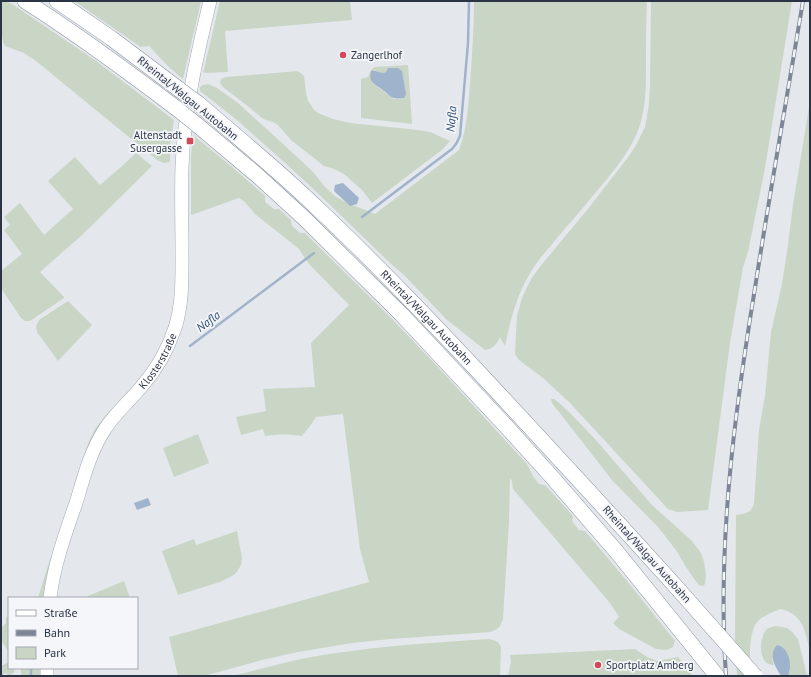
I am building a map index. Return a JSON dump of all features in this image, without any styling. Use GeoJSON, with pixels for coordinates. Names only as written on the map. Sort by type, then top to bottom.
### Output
{"type":"FeatureCollection","features":[{"type":"Feature","properties":{"kind":"highway","name":"Rheintal/Walgau Autobahn"},"geometry":{"type":"LineString","coordinates":[[25,1],[114,61],[188,105],[259,156],[314,205],[382,271],[543,440],[755,676]]}},
{"type":"Feature","properties":{"kind":"highway","name":"Rheintal/Walgau Autobahn"},"geometry":{"type":"LineString","coordinates":[[57,1],[111,38],[180,90],[196,124],[258,176],[293,208],[402,315],[546,470],[616,551],[717,676]]}},
{"type":"Feature","properties":{"kind":"main road","name":"Klosterstraße"},"geometry":{"type":"LineString","coordinates":[[50,597],[57,561],[94,448],[110,422],[156,368],[166,349],[176,322],[181,303],[182,286],[183,138],[188,105],[210,1]]}},
{"type":"Feature","properties":{"kind":"green space"},"geometry":{"type":"Polygon","coordinates":[[[1,1],[7,1],[96,61],[174,120],[170,144],[170,162],[163,163],[157,160],[36,61],[24,53],[5,46],[2,31],[1,1]]]}},
{"type":"Feature","properties":{"kind":"green space"},"geometry":{"type":"Polygon","coordinates":[[[74,1],[201,1],[183,79],[149,46],[141,47],[74,1]]]}},
{"type":"Feature","properties":{"kind":"green space"},"geometry":{"type":"Polygon","coordinates":[[[220,1],[350,1],[352,20],[225,31],[228,72],[205,73],[203,72],[220,1]]]}},
{"type":"Feature","properties":{"kind":"green space"},"geometry":{"type":"Polygon","coordinates":[[[474,1],[647,1],[645,99],[640,125],[634,139],[624,157],[545,253],[524,283],[511,319],[505,346],[500,337],[494,346],[485,350],[446,319],[405,276],[293,170],[237,120],[200,91],[200,87],[208,84],[217,88],[238,103],[294,154],[336,197],[375,214],[459,150],[464,134],[468,109],[473,42],[474,1]]]}},
{"type":"Feature","properties":{"kind":"green space"},"geometry":{"type":"Polygon","coordinates":[[[651,1],[792,1],[765,168],[748,252],[743,267],[730,343],[708,510],[677,512],[668,509],[570,403],[543,378],[519,360],[515,354],[517,316],[522,298],[533,276],[629,156],[645,127],[649,104],[650,85],[651,1]]]}},
{"type":"Feature","properties":{"kind":"green space"},"geometry":{"type":"Polygon","coordinates":[[[408,65],[412,124],[361,118],[361,79],[368,77],[371,70],[375,67],[408,65]],[[375,70],[372,83],[394,99],[404,98],[402,71],[386,72],[381,74],[375,70]]]}},
{"type":"Feature","properties":{"kind":"green space"},"geometry":{"type":"Polygon","coordinates":[[[297,71],[304,76],[308,101],[315,111],[320,114],[350,123],[430,132],[450,141],[443,149],[372,203],[362,190],[344,174],[324,166],[291,140],[278,125],[262,118],[220,83],[221,79],[226,77],[297,71]]]}},
{"type":"Feature","properties":{"kind":"green space"},"geometry":{"type":"Polygon","coordinates":[[[810,101],[810,650],[804,629],[798,619],[788,611],[780,609],[760,619],[756,624],[753,630],[750,646],[751,676],[737,676],[735,637],[736,515],[749,511],[754,504],[759,430],[765,396],[771,332],[782,284],[810,101]]]}},
{"type":"Feature","properties":{"kind":"green space"},"geometry":{"type":"Polygon","coordinates":[[[193,135],[265,196],[265,202],[274,209],[279,209],[291,220],[292,226],[300,233],[305,233],[437,366],[527,464],[539,484],[545,485],[573,516],[572,521],[579,530],[585,531],[675,641],[673,647],[667,650],[656,649],[619,629],[613,623],[619,617],[610,603],[513,489],[510,478],[503,619],[497,629],[491,632],[352,643],[262,660],[204,676],[178,676],[169,637],[369,582],[360,549],[343,414],[316,417],[302,436],[284,434],[265,436],[263,429],[241,435],[236,417],[266,411],[263,389],[315,387],[311,343],[349,305],[308,263],[299,249],[255,214],[245,202],[239,198],[191,215],[191,155],[193,135]]]}},
{"type":"Feature","properties":{"kind":"green space"},"geometry":{"type":"Polygon","coordinates":[[[136,153],[152,166],[82,235],[40,272],[64,298],[30,321],[25,321],[21,318],[1,288],[1,271],[22,254],[4,230],[10,225],[4,217],[20,203],[44,235],[73,209],[48,181],[75,157],[100,185],[136,153]]]}},
{"type":"Feature","properties":{"kind":"green space"},"geometry":{"type":"Polygon","coordinates":[[[68,301],[92,325],[58,361],[37,332],[36,326],[39,320],[68,301]]]}},
{"type":"Feature","properties":{"kind":"green space"},"geometry":{"type":"Polygon","coordinates":[[[143,375],[76,485],[74,485],[89,441],[95,429],[143,375]]]}},
{"type":"Feature","properties":{"kind":"green space"},"geometry":{"type":"Polygon","coordinates":[[[551,399],[554,399],[570,413],[595,439],[652,505],[692,541],[701,553],[704,562],[706,575],[705,584],[703,586],[699,585],[695,580],[676,550],[658,527],[612,480],[552,403],[551,399]]]}},
{"type":"Feature","properties":{"kind":"green space"},"geometry":{"type":"Polygon","coordinates":[[[198,434],[209,463],[174,477],[163,448],[198,434]]]}},
{"type":"Feature","properties":{"kind":"green space"},"geometry":{"type":"Polygon","coordinates":[[[73,494],[45,597],[38,597],[73,494]]]}},
{"type":"Feature","properties":{"kind":"green space"},"geometry":{"type":"Polygon","coordinates":[[[237,531],[242,558],[241,565],[235,574],[220,582],[178,595],[162,551],[194,539],[196,545],[237,531]]]}},
{"type":"Feature","properties":{"kind":"green space"},"geometry":{"type":"Polygon","coordinates":[[[124,581],[130,597],[88,597],[124,581]]]}},
{"type":"Feature","properties":{"kind":"green space"},"geometry":{"type":"Polygon","coordinates":[[[8,616],[8,650],[1,640],[1,628],[6,623],[6,618],[8,616]]]}},
{"type":"Feature","properties":{"kind":"green space"},"geometry":{"type":"Polygon","coordinates":[[[776,626],[787,628],[798,639],[807,676],[788,676],[790,665],[772,658],[774,665],[765,661],[761,651],[762,639],[767,629],[776,626]]]}},
{"type":"Feature","properties":{"kind":"green space"},"geometry":{"type":"Polygon","coordinates":[[[489,639],[499,644],[501,647],[500,676],[233,676],[301,659],[348,651],[489,639]]]}},
{"type":"Feature","properties":{"kind":"green space","name":"Sportplatz Amberg"},"geometry":{"type":"Polygon","coordinates":[[[635,649],[647,657],[657,661],[678,657],[693,676],[508,676],[511,662],[510,655],[635,649]]]}},
{"type":"Feature","properties":{"kind":"green space"},"geometry":{"type":"Polygon","coordinates":[[[8,663],[8,669],[14,669],[15,672],[9,676],[6,673],[1,676],[1,666],[8,663]]]}},
{"type":"Feature","properties":{"kind":"green space"},"geometry":{"type":"Polygon","coordinates":[[[21,669],[42,669],[42,676],[21,676],[21,669]]]}},
{"type":"Feature","properties":{"kind":"water"},"geometry":{"type":"Polygon","coordinates":[[[388,68],[398,68],[402,71],[406,94],[404,98],[393,97],[371,81],[371,71],[384,73],[388,68]]]}},
{"type":"Feature","properties":{"kind":"water"},"geometry":{"type":"Polygon","coordinates":[[[343,183],[359,198],[357,204],[350,206],[334,191],[335,185],[343,183]]]}},
{"type":"Feature","properties":{"kind":"water"},"geometry":{"type":"Polygon","coordinates":[[[148,498],[151,505],[137,510],[134,503],[148,498]]]}},
{"type":"Feature","properties":{"kind":"water"},"geometry":{"type":"Polygon","coordinates":[[[777,645],[784,649],[789,658],[790,667],[788,676],[781,676],[773,660],[774,649],[777,645]]]}},
{"type":"Feature","properties":{"kind":"waterway","name":"Nafla"},"geometry":{"type":"LineString","coordinates":[[362,217],[452,149],[460,136],[468,43],[469,1]]}},
{"type":"Feature","properties":{"kind":"waterway","name":"Nafla"},"geometry":{"type":"LineString","coordinates":[[190,346],[314,253]]}},
{"type":"Feature","properties":{"kind":"waterway","name":"Nafla"},"geometry":{"type":"LineString","coordinates":[[31,669],[31,676]]}},
{"type":"Feature","properties":{"kind":"railway"},"geometry":{"type":"LineString","coordinates":[[726,676],[724,579],[729,481],[734,433],[747,336],[803,1]]}},
{"type":"Feature","properties":{"kind":"place","name":"Zangerlhof"},"geometry":{"type":"Point","coordinates":[343,55]}},
{"type":"Feature","properties":{"kind":"place","name":"Altenstadt Susergasse"},"geometry":{"type":"Point","coordinates":[190,141]}},
{"type":"Feature","properties":{"kind":"place","name":"Sportplatz Amberg"},"geometry":{"type":"Point","coordinates":[598,665]}}]}
